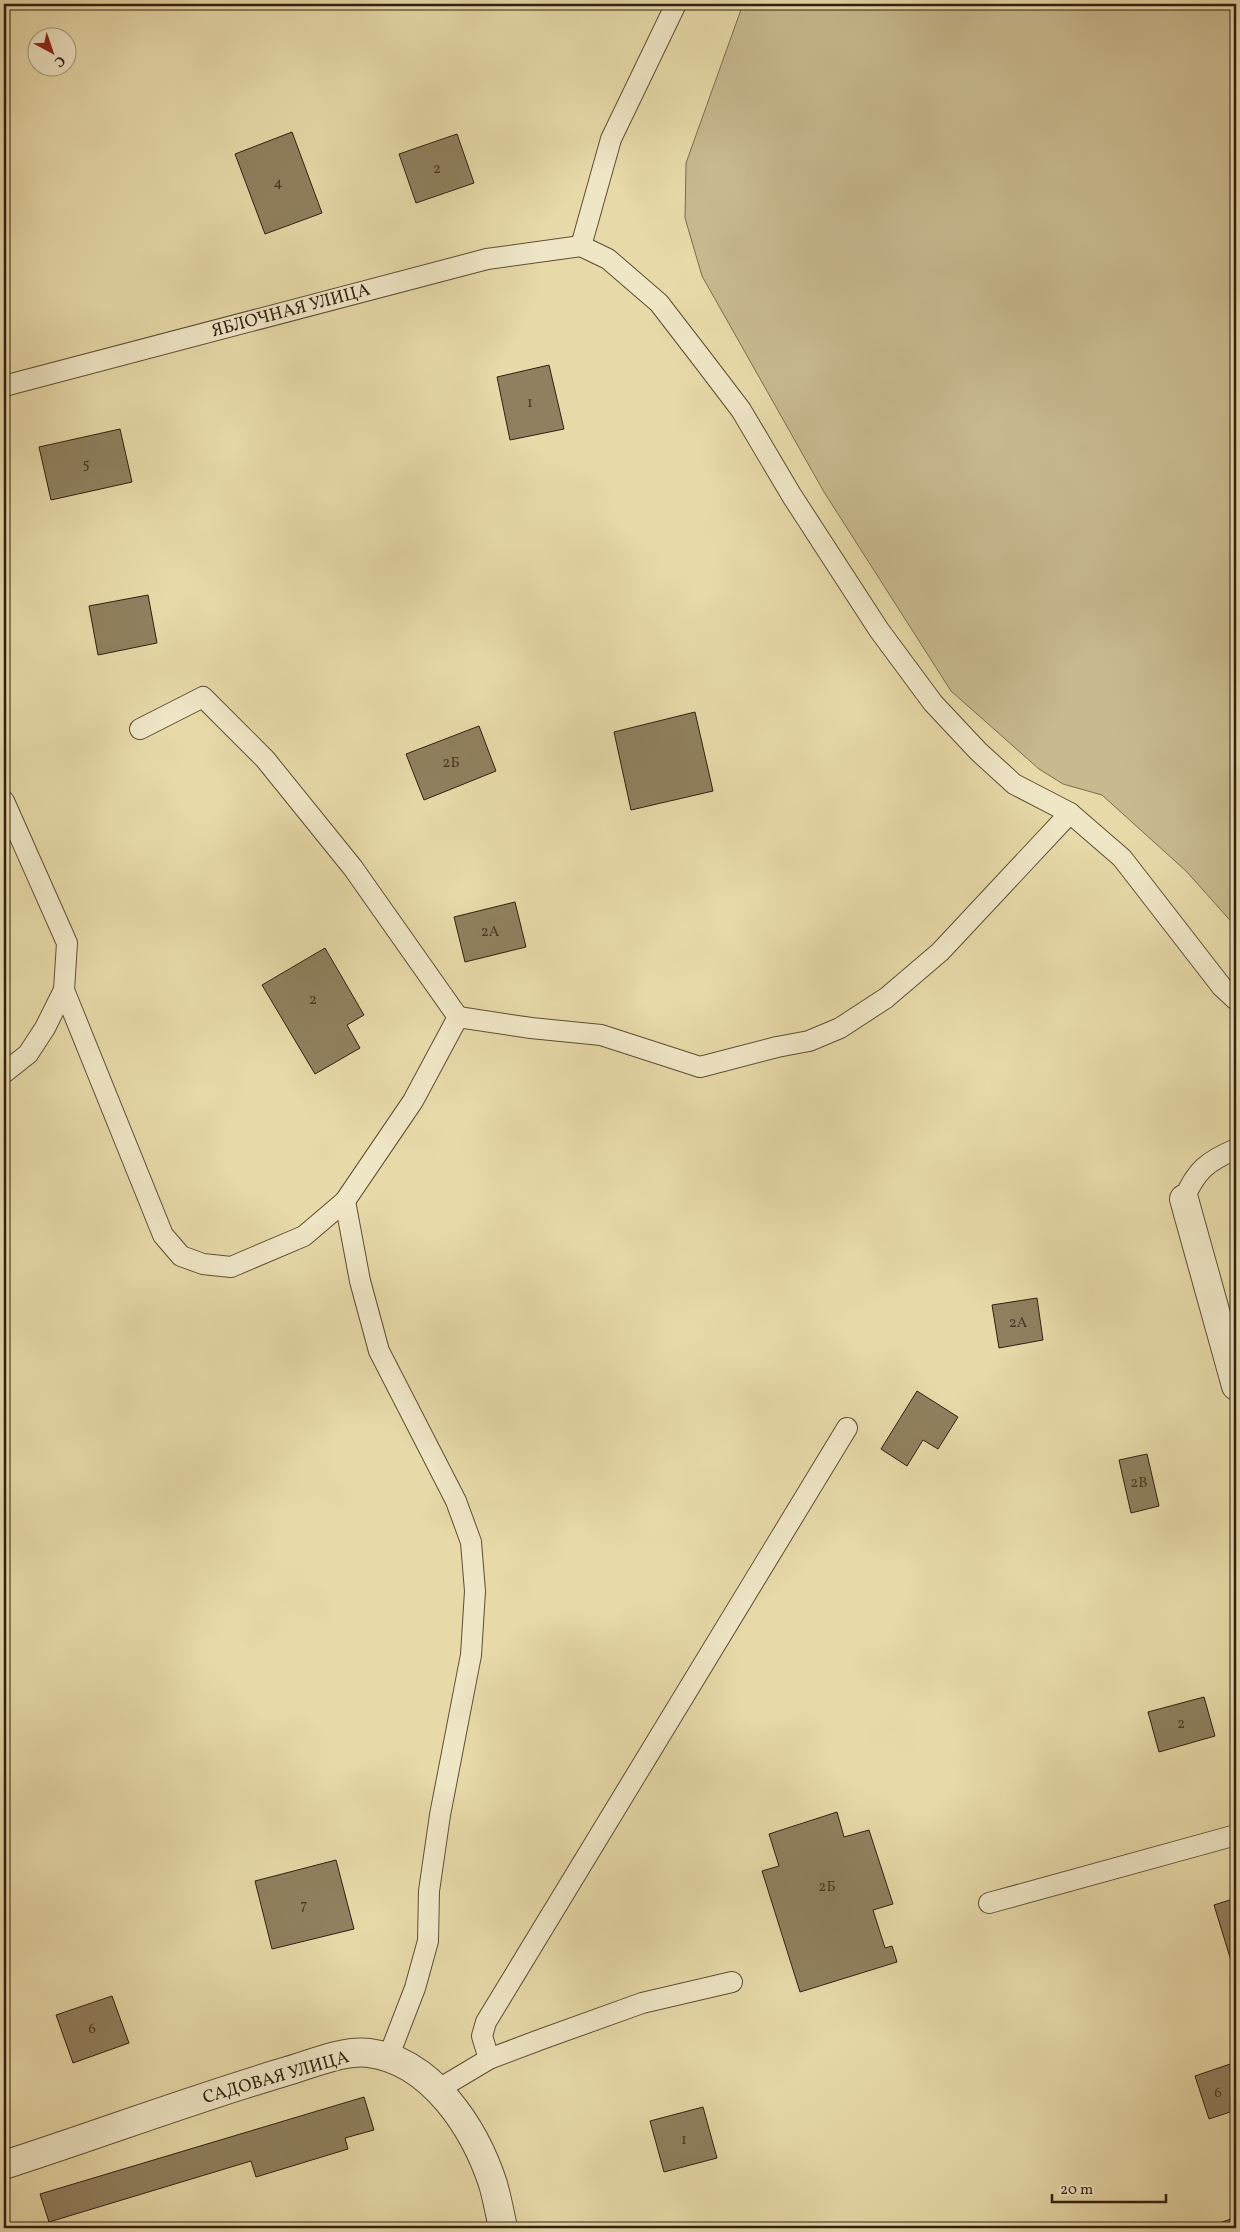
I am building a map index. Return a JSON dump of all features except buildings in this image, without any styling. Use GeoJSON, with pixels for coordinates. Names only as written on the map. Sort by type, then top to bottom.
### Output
{"type":"FeatureCollection","features":[{"type":"Feature","properties":{"kind":"street"},"geometry":{"type":"LineString","coordinates":[[1184,1199],[1236,1386]]}},
{"type":"Feature","properties":{"kind":"street","name":"САДОВАЯ УЛИЦА"},"geometry":{"type":"LineString","coordinates":[[4,2165],[258,2080],[341,2056],[368,2053],[388,2058],[406,2066],[437,2090],[452,2107],[474,2140],[493,2184],[503,2228]]}},
{"type":"Feature","properties":{"kind":"lane"},"geometry":{"type":"LineString","coordinates":[[676,4],[611,139],[581,246],[608,259],[659,303],[741,410],[792,496],[879,630],[933,703],[978,751],[1014,784],[1070,813],[1122,858],[1222,987],[1236,1000]]}},
{"type":"Feature","properties":{"kind":"lane","name":"ЯБЛОЧНАЯ УЛИЦА"},"geometry":{"type":"LineString","coordinates":[[4,386],[487,259],[581,246]]}},
{"type":"Feature","properties":{"kind":"lane"},"geometry":{"type":"LineString","coordinates":[[140,729],[203,697],[265,759],[352,868],[458,1017],[530,1028],[602,1035],[700,1067],[777,1047],[809,1041],[840,1028],[886,998],[940,952],[1070,813]]}},
{"type":"Feature","properties":{"kind":"lane"},"geometry":{"type":"LineString","coordinates":[[4,801],[67,943],[64,990],[45,1028],[28,1054],[4,1073]]}},
{"type":"Feature","properties":{"kind":"lane"},"geometry":{"type":"LineString","coordinates":[[64,990],[163,1235],[181,1256],[203,1264],[231,1267],[304,1236],[345,1201],[413,1101],[458,1017]]}},
{"type":"Feature","properties":{"kind":"lane"},"geometry":{"type":"LineString","coordinates":[[1184,1199],[1192,1180],[1204,1166],[1236,1149]]}},
{"type":"Feature","properties":{"kind":"lane"},"geometry":{"type":"LineString","coordinates":[[345,1201],[360,1281],[379,1352],[456,1500],[471,1542],[475,1591],[471,1655],[440,1815],[429,1891],[428,1941],[415,1988],[388,2058]]}},
{"type":"Feature","properties":{"kind":"lane"},"geometry":{"type":"LineString","coordinates":[[489,2060],[482,2036],[486,2022],[846,1428]]}},
{"type":"Feature","properties":{"kind":"lane"},"geometry":{"type":"LineString","coordinates":[[989,1903],[1236,1835]]}},
{"type":"Feature","properties":{"kind":"lane"},"geometry":{"type":"LineString","coordinates":[[437,2090],[489,2060],[642,2003],[732,1982]]}},
{"type":"Feature","properties":{"kind":"shaded area"},"geometry":{"type":"Polygon","coordinates":[[[743,4],[1236,4],[1236,927],[1186,871],[1102,795],[1063,784],[1039,769],[951,691],[824,492],[702,276],[685,218],[686,163],[743,4]]]}}]}
